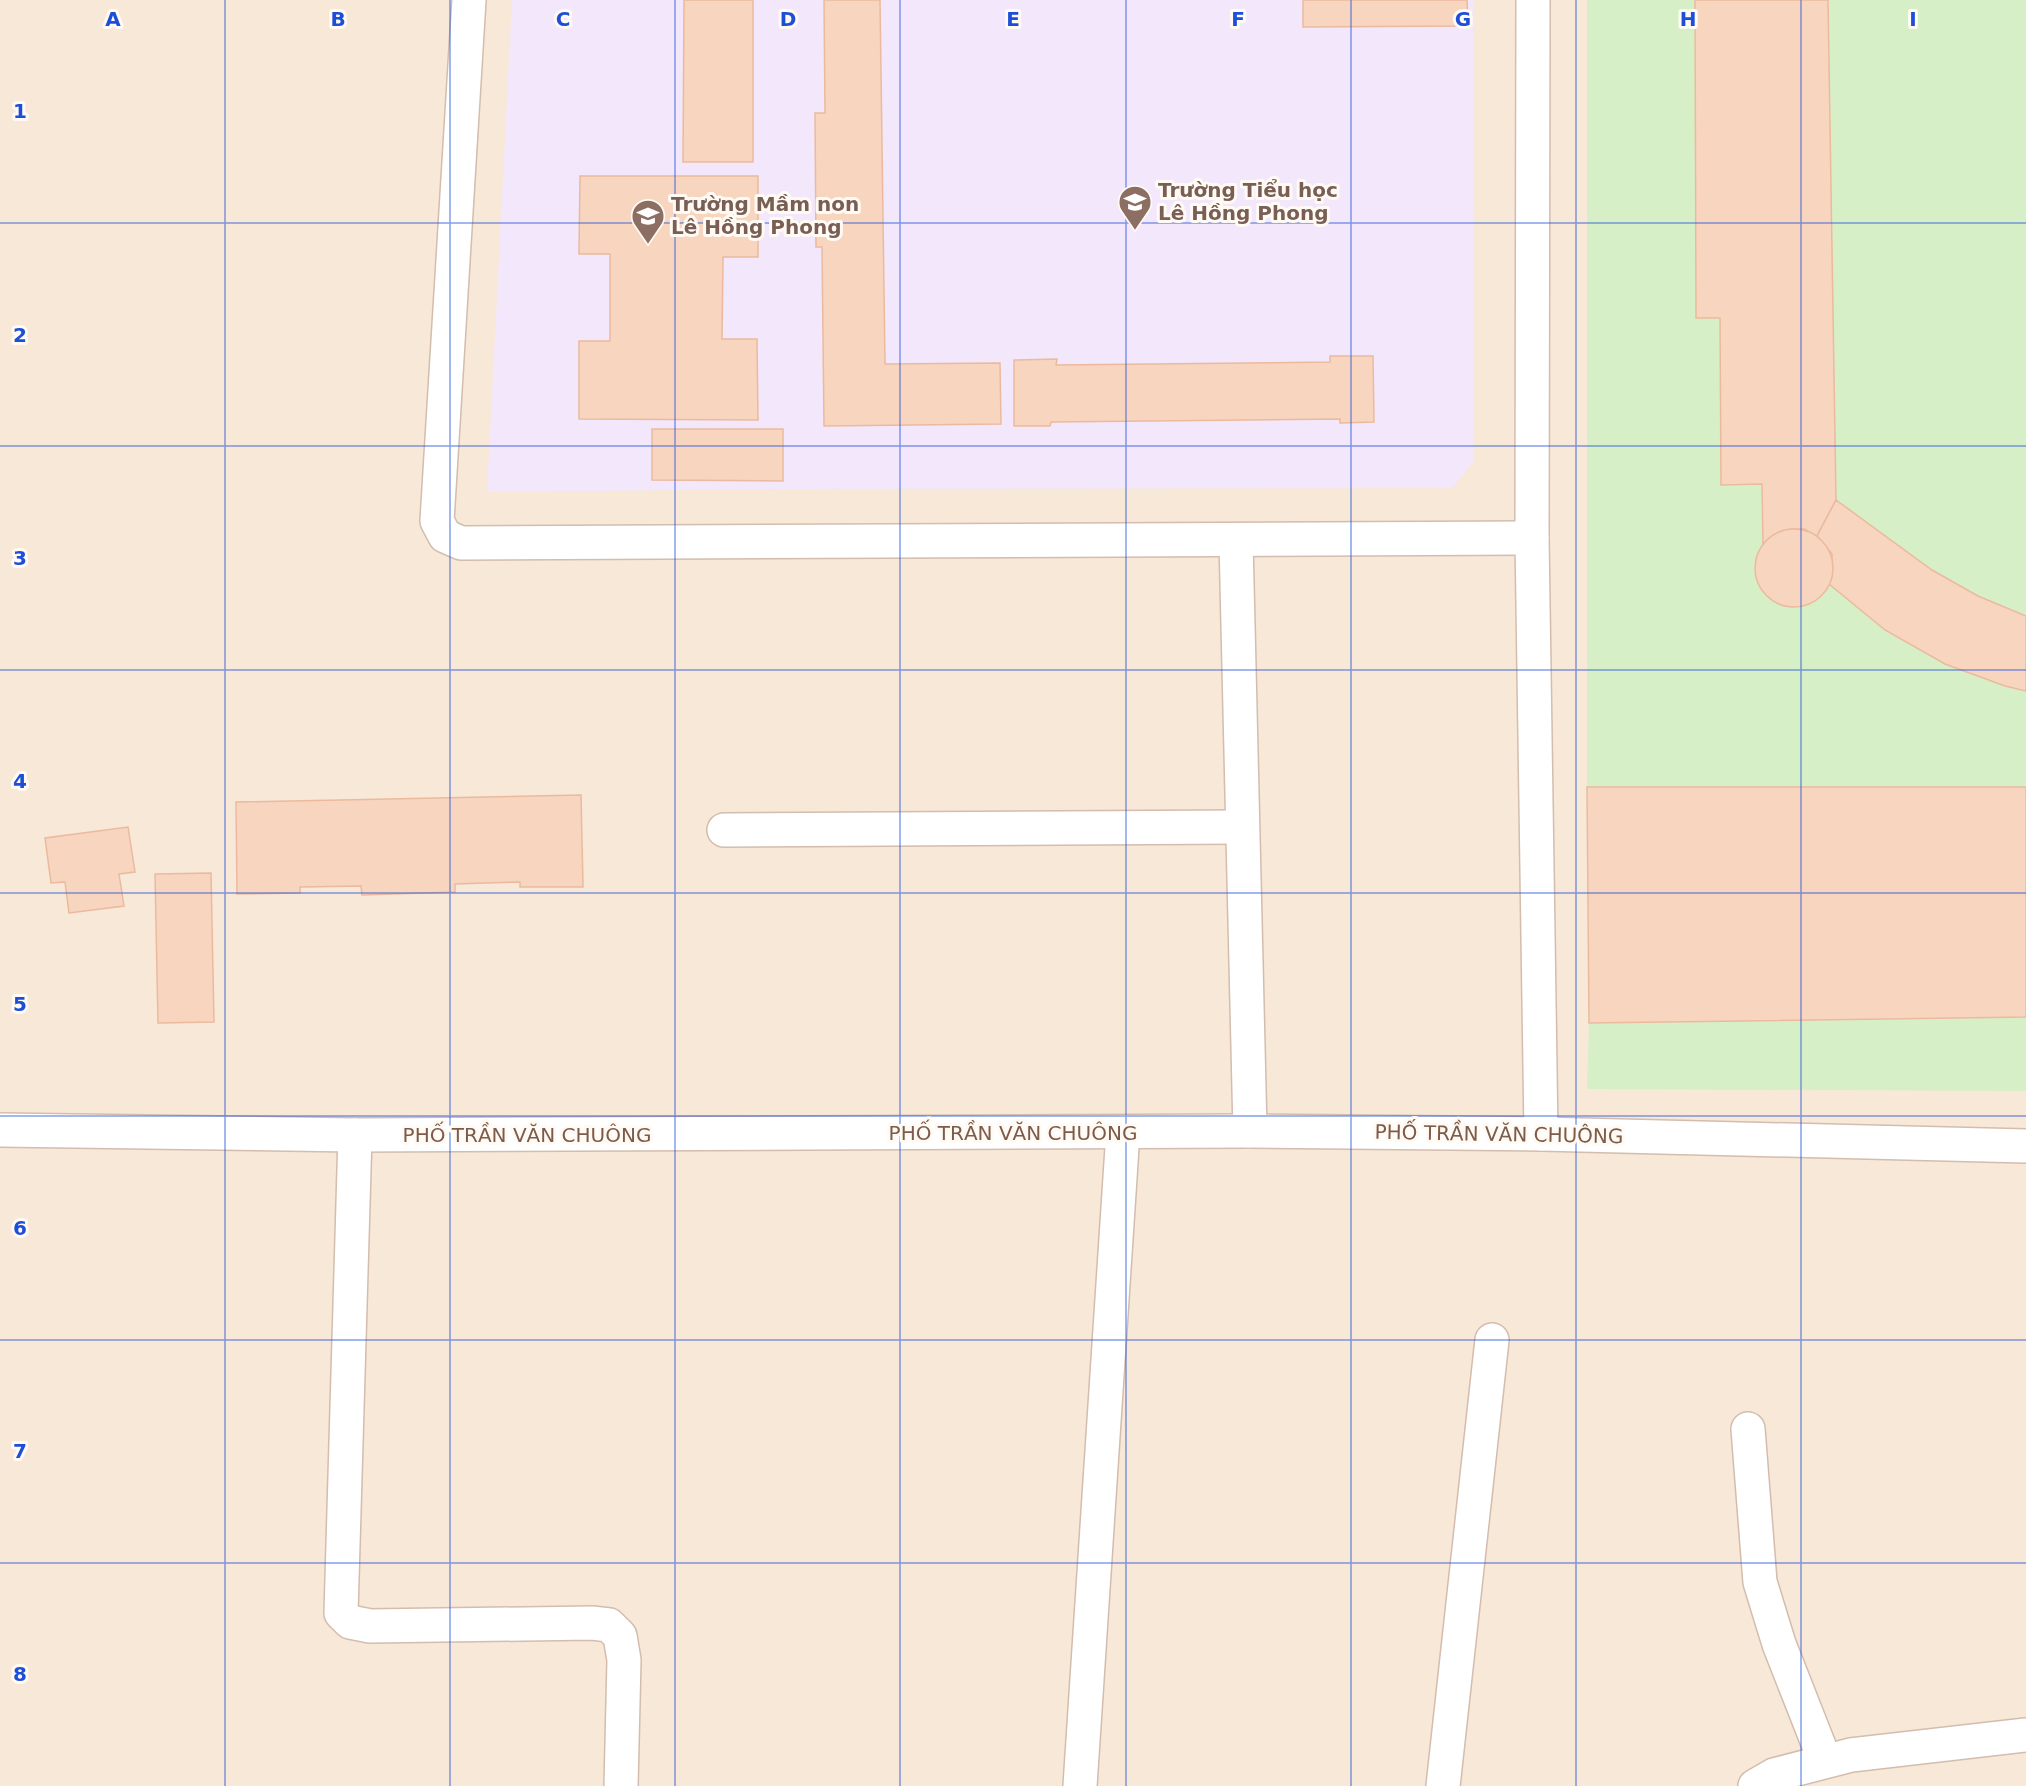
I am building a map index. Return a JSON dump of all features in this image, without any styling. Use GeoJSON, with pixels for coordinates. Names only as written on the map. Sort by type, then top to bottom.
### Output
{"type":"FeatureCollection","features":[{"type":"Feature","properties":{"kind":"street"},"geometry":{"type":"LineString","coordinates":[[469,0],[437,521],[445,536],[461,543],[1532,538]]}},
{"type":"Feature","properties":{"kind":"street"},"geometry":{"type":"LineString","coordinates":[[1533,0],[1532,538],[1541,1134]]}},
{"type":"Feature","properties":{"kind":"street"},"geometry":{"type":"LineString","coordinates":[[1236,541],[1250,1131]]}},
{"type":"Feature","properties":{"kind":"street"},"geometry":{"type":"LineString","coordinates":[[724,830],[1242,827]]}},
{"type":"Feature","properties":{"kind":"street","name":"PHỐ TRẦN VĂN CHUÔNG"},"geometry":{"type":"LineString","coordinates":[[0,1130],[355,1135],[1250,1131],[1541,1134],[2026,1146]]}},
{"type":"Feature","properties":{"kind":"street"},"geometry":{"type":"LineString","coordinates":[[1080,1786],[1122,1132]]}},
{"type":"Feature","properties":{"kind":"street"},"geometry":{"type":"LineString","coordinates":[[355,1135],[341,1613],[350,1622],[370,1626],[609,1624],[620,1636],[624,1660],[621,1786]]}},
{"type":"Feature","properties":{"kind":"street"},"geometry":{"type":"LineString","coordinates":[[1443,1786],[1492,1340]]}},
{"type":"Feature","properties":{"kind":"street"},"geometry":{"type":"LineString","coordinates":[[1748,1429],[1760,1582],[1779,1644],[1825,1761]]}},
{"type":"Feature","properties":{"kind":"street"},"geometry":{"type":"LineString","coordinates":[[1755,1786],[1774,1775],[1851,1755],[2026,1735]]}},
{"type":"Feature","properties":{"kind":"shaded area"},"geometry":{"type":"Polygon","coordinates":[[[0,0],[2026,0],[2026,1786],[0,1786],[0,0]]]}},
{"type":"Feature","properties":{"kind":"shaded area","name":"Trường Tiểu học Lê Hồng Phong"},"geometry":{"type":"Polygon","coordinates":[[[512,0],[1473,0],[1473,462],[1452,488],[487,492],[512,0]]]}},
{"type":"Feature","properties":{"kind":"green space"},"geometry":{"type":"Polygon","coordinates":[[[1587,0],[2026,0],[2026,1091],[1587,1089],[1589,1023],[1587,0]]]}},
{"type":"Feature","properties":{"kind":"building"},"geometry":{"type":"Polygon","coordinates":[[[684,0],[753,0],[753,162],[683,162],[684,0]]]}},
{"type":"Feature","properties":{"kind":"building"},"geometry":{"type":"Polygon","coordinates":[[[824,0],[880,0],[885,364],[1000,363],[1001,424],[824,426],[822,247],[816,247],[815,113],[825,113],[824,0]]]}},
{"type":"Feature","properties":{"kind":"building"},"geometry":{"type":"Polygon","coordinates":[[[1303,0],[1467,0],[1468,26],[1303,27],[1303,0]]]}},
{"type":"Feature","properties":{"kind":"building"},"geometry":{"type":"Polygon","coordinates":[[[1695,0],[1828,0],[1836,500],[1817,536],[1804,529],[1791,529],[1778,533],[1763,545],[1762,484],[1721,485],[1720,318],[1696,318],[1695,0]]]}},
{"type":"Feature","properties":{"kind":"building"},"geometry":{"type":"Polygon","coordinates":[[[580,176],[758,176],[758,257],[723,257],[722,339],[757,339],[758,420],[579,419],[579,341],[610,341],[610,254],[579,254],[580,176]]]}},
{"type":"Feature","properties":{"kind":"building"},"geometry":{"type":"Polygon","coordinates":[[[1330,356],[1373,356],[1374,422],[1340,423],[1340,419],[1051,422],[1050,426],[1014,426],[1014,360],[1057,359],[1056,365],[1330,362],[1330,356]]]}},
{"type":"Feature","properties":{"kind":"building"},"geometry":{"type":"Polygon","coordinates":[[[652,429],[783,429],[783,481],[652,480],[652,429]]]}},
{"type":"Feature","properties":{"kind":"building"},"geometry":{"type":"Polygon","coordinates":[[[1836,500],[1932,570],[1978,596],[2026,616],[2026,691],[2005,686],[1945,664],[1885,630],[1829,584],[1832,577],[1832,554],[1817,536],[1836,500]]]}},
{"type":"Feature","properties":{"kind":"building"},"geometry":{"type":"Polygon","coordinates":[[[1794,529],[1809,532],[1821,541],[1830,553],[1833,568],[1830,583],[1821,595],[1809,604],[1794,607],[1779,604],[1767,595],[1758,583],[1755,568],[1758,553],[1767,541],[1779,532],[1794,529]]]}},
{"type":"Feature","properties":{"kind":"building"},"geometry":{"type":"Polygon","coordinates":[[[1587,787],[2026,787],[2026,1017],[1589,1023],[1587,787]]]}},
{"type":"Feature","properties":{"kind":"building"},"geometry":{"type":"Polygon","coordinates":[[[581,795],[583,887],[520,887],[520,882],[455,884],[455,892],[362,895],[361,886],[300,887],[300,893],[237,894],[236,802],[581,795]]]}},
{"type":"Feature","properties":{"kind":"building"},"geometry":{"type":"Polygon","coordinates":[[[128,827],[135,872],[119,874],[124,906],[69,913],[65,882],[51,883],[45,838],[128,827]]]}},
{"type":"Feature","properties":{"kind":"building"},"geometry":{"type":"Polygon","coordinates":[[[211,873],[214,1022],[158,1023],[155,874],[211,873]]]}},
{"type":"Feature","properties":{"kind":"place","name":"Trường Tiểu học Lê Hồng Phong"},"geometry":{"type":"Point","coordinates":[1135,231]}},
{"type":"Feature","properties":{"kind":"place","name":"Trường Mầm non Lê Hồng Phong"},"geometry":{"type":"Point","coordinates":[648,245]}}]}
